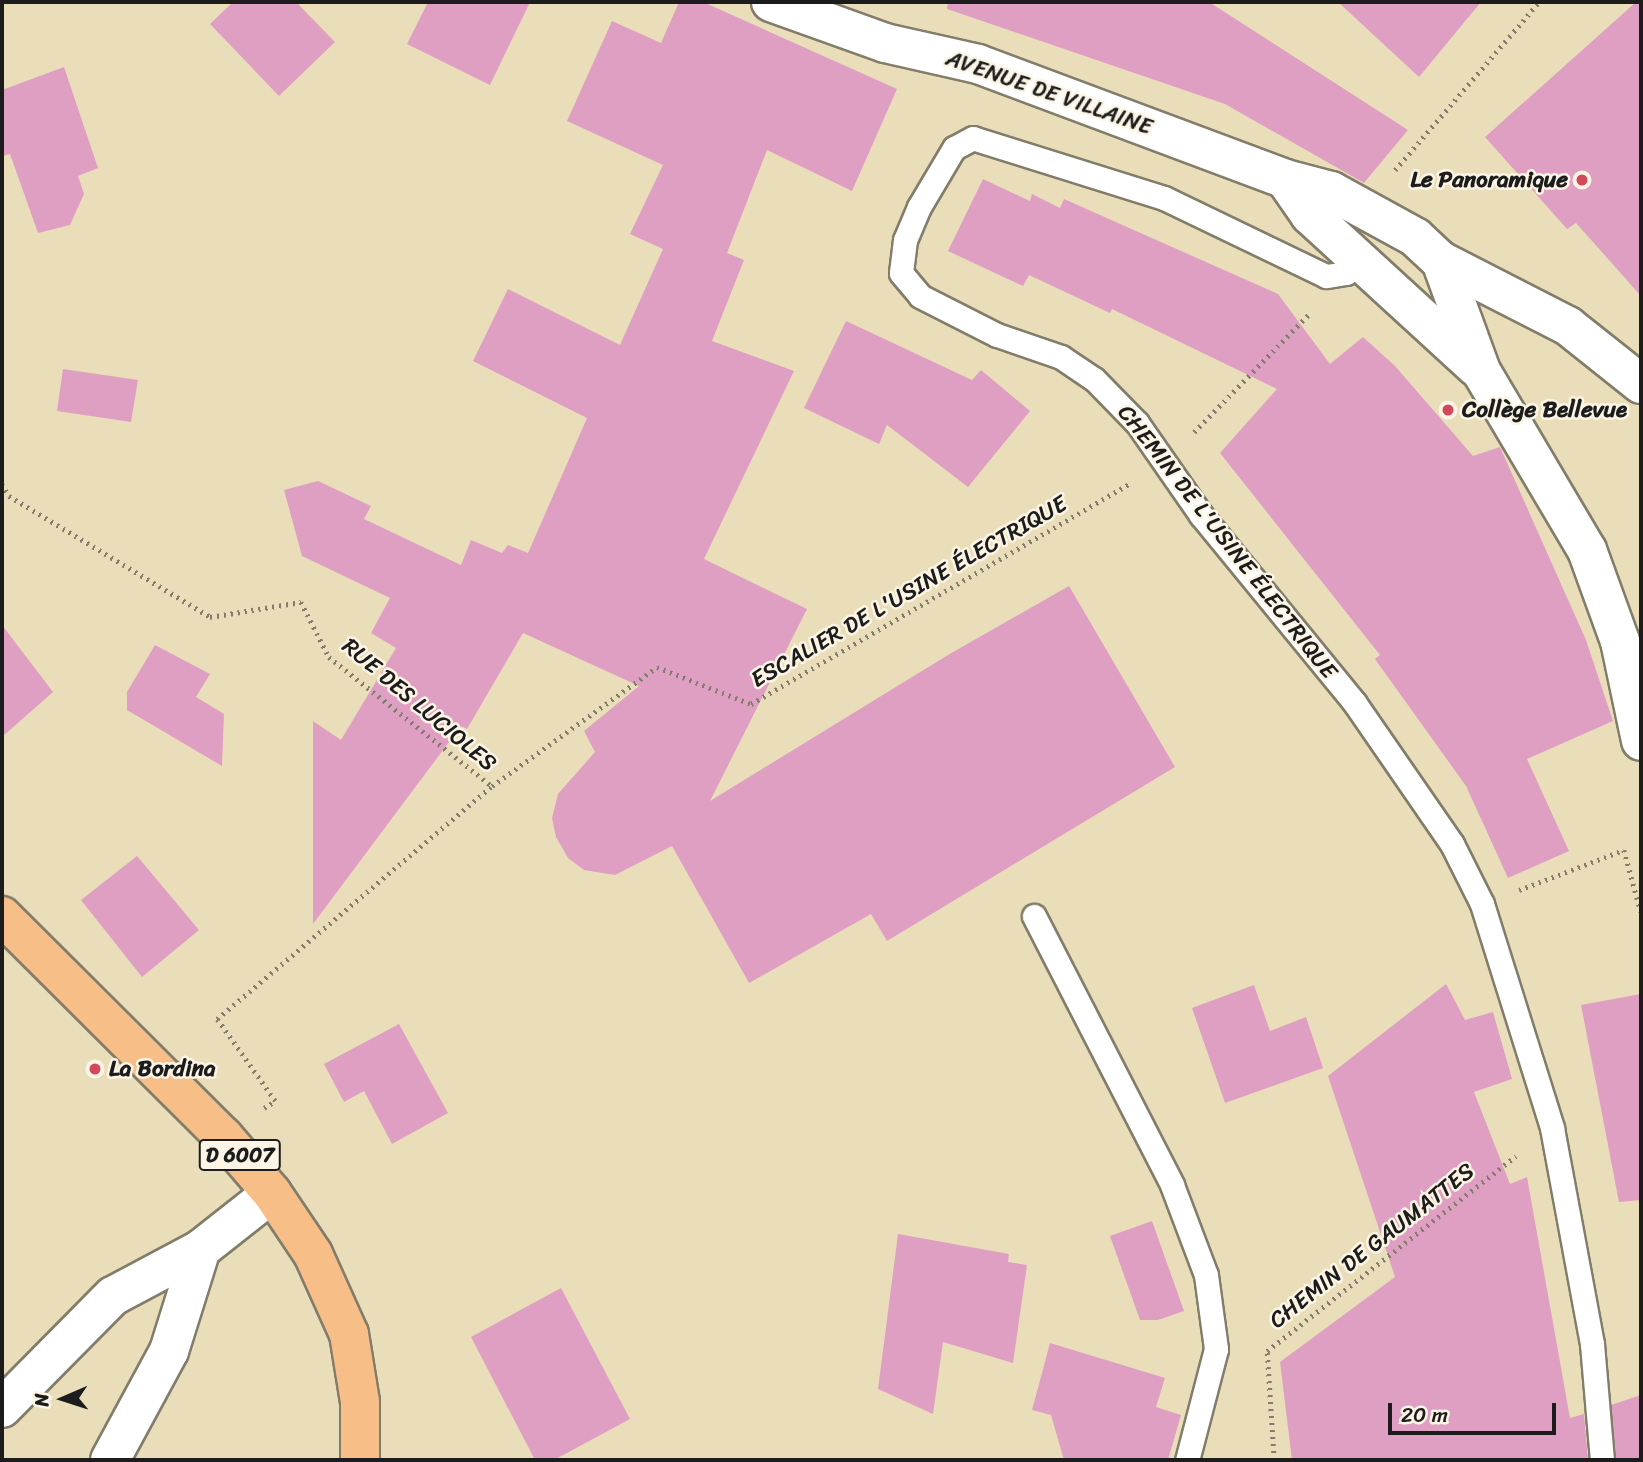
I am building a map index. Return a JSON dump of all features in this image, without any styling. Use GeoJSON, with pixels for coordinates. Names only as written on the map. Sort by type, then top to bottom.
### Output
{"type":"FeatureCollection","features":[{"type":"Feature","properties":{"kind":"main road","name":"D 6007"},"geometry":{"type":"LineString","coordinates":[[2,916],[223,1136],[272,1193],[313,1254],[349,1334],[360,1402],[360,1460]]}},
{"type":"Feature","properties":{"kind":"street","name":"AVENUE DE VILLAINE"},"geometry":{"type":"LineString","coordinates":[[771,2],[885,43],[978,64],[1285,179],[1331,191],[1415,237],[1441,261],[1568,326],[1641,384]]}},
{"type":"Feature","properties":{"kind":"street"},"geometry":{"type":"LineString","coordinates":[[1285,179],[1310,215],[1480,371],[1587,550],[1620,641],[1641,741]]}},
{"type":"Feature","properties":{"kind":"street","name":"AVENUE DE VILLAINE"},"geometry":{"type":"LineString","coordinates":[[1441,261],[1480,371]]}},
{"type":"Feature","properties":{"kind":"street"},"geometry":{"type":"LineString","coordinates":[[1480,371],[1483,343],[1492,325],[1510,310],[1536,311]]}},
{"type":"Feature","properties":{"kind":"street"},"geometry":{"type":"LineString","coordinates":[[2,1408],[113,1296],[201,1249],[272,1193]]}},
{"type":"Feature","properties":{"kind":"street"},"geometry":{"type":"LineString","coordinates":[[110,1460],[169,1351],[201,1249]]}},
{"type":"Feature","properties":{"kind":"lane","name":"CHEMIN DE L'USINE ÉLECTRIQUE"},"geometry":{"type":"LineString","coordinates":[[1364,262],[1346,273],[1326,276],[1164,198],[973,138],[954,148],[914,218],[905,240],[901,273],[920,296],[997,335],[1061,357],[1094,379],[1137,423],[1276,611],[1354,702],[1452,844],[1482,904],[1552,1128],[1592,1344],[1602,1460]]}},
{"type":"Feature","properties":{"kind":"lane"},"geometry":{"type":"LineString","coordinates":[[1034,916],[1172,1185],[1206,1275],[1216,1349],[1187,1460]]}},
{"type":"Feature","properties":{"kind":"path"},"geometry":{"type":"LineString","coordinates":[[1387,178],[1539,2]]}},
{"type":"Feature","properties":{"kind":"path"},"geometry":{"type":"LineString","coordinates":[[1165,462],[1320,302]]}},
{"type":"Feature","properties":{"kind":"path","name":"ESCALIER DE L'USINE ÉLECTRIQUE"},"geometry":{"type":"LineString","coordinates":[[492,786],[657,667],[751,704],[1165,462]]}},
{"type":"Feature","properties":{"kind":"path","name":"RUE DES LUCIOLES"},"geometry":{"type":"LineString","coordinates":[[2,484],[9,496],[210,617],[301,602],[329,657],[492,786],[218,1020],[275,1101],[223,1136]]}},
{"type":"Feature","properties":{"kind":"path"},"geometry":{"type":"LineString","coordinates":[[1482,904],[1624,850],[1641,912]]}},
{"type":"Feature","properties":{"kind":"path","name":"CHEMIN DE GAUMATTES"},"geometry":{"type":"LineString","coordinates":[[1275,1460],[1267,1351],[1552,1128]]}},
{"type":"Feature","properties":{"kind":"building"},"geometry":{"type":"Polygon","coordinates":[[[233,2],[296,2],[335,42],[279,96],[210,24],[233,2]]]}},
{"type":"Feature","properties":{"kind":"building"},"geometry":{"type":"Polygon","coordinates":[[[428,2],[530,2],[490,85],[407,44],[428,2]]]}},
{"type":"Feature","properties":{"kind":"building"},"geometry":{"type":"Polygon","coordinates":[[[679,2],[703,2],[897,89],[852,191],[767,150],[727,253],[744,260],[712,341],[794,371],[704,559],[807,609],[710,801],[948,655],[1069,586],[1175,767],[887,941],[871,914],[749,983],[672,846],[615,875],[584,870],[568,858],[556,837],[552,818],[558,794],[595,752],[584,731],[639,686],[523,633],[467,729],[461,726],[313,924],[313,721],[341,740],[396,648],[371,633],[390,598],[302,556],[284,490],[318,481],[371,506],[364,519],[461,565],[471,540],[502,553],[508,545],[528,553],[587,418],[473,361],[508,289],[620,345],[663,249],[630,234],[663,165],[567,121],[612,21],[661,43],[679,2]]]}},
{"type":"Feature","properties":{"kind":"building"},"geometry":{"type":"Polygon","coordinates":[[[948,2],[1209,2],[1408,130],[1364,183],[1225,104],[947,9],[948,2]]]}},
{"type":"Feature","properties":{"kind":"building"},"geometry":{"type":"Polygon","coordinates":[[[1338,2],[1481,2],[1419,77],[1338,2]]]}},
{"type":"Feature","properties":{"kind":"building","name":"Le Panoramique"},"geometry":{"type":"Polygon","coordinates":[[[1636,2],[1641,2],[1641,296],[1576,223],[1567,229],[1485,137],[1636,2]]]}},
{"type":"Feature","properties":{"kind":"building"},"geometry":{"type":"Polygon","coordinates":[[[64,67],[98,168],[78,176],[84,194],[70,225],[38,233],[10,154],[2,156],[2,90],[64,67]]]}},
{"type":"Feature","properties":{"kind":"building"},"geometry":{"type":"Polygon","coordinates":[[[983,179],[1030,201],[1032,194],[1060,208],[1064,199],[1278,294],[1330,364],[1363,337],[1395,366],[1473,456],[1500,447],[1586,640],[1613,721],[1527,759],[1569,851],[1508,878],[1466,786],[1375,659],[1380,655],[1220,453],[1277,389],[1112,309],[1110,313],[1029,275],[1023,286],[948,251],[983,179]]]}},
{"type":"Feature","properties":{"kind":"building"},"geometry":{"type":"Polygon","coordinates":[[[846,321],[972,380],[981,370],[1030,411],[968,487],[887,425],[879,444],[804,408],[846,321]]]}},
{"type":"Feature","properties":{"kind":"building"},"geometry":{"type":"Polygon","coordinates":[[[63,369],[138,380],[131,422],[57,411],[63,369]]]}},
{"type":"Feature","properties":{"kind":"building"},"geometry":{"type":"Polygon","coordinates":[[[2,625],[53,692],[2,737],[2,625]]]}},
{"type":"Feature","properties":{"kind":"building"},"geometry":{"type":"Polygon","coordinates":[[[155,645],[210,674],[196,697],[224,714],[222,766],[127,710],[127,692],[155,645]]]}},
{"type":"Feature","properties":{"kind":"building"},"geometry":{"type":"Polygon","coordinates":[[[137,856],[199,930],[142,977],[81,900],[137,856]]]}},
{"type":"Feature","properties":{"kind":"building"},"geometry":{"type":"Polygon","coordinates":[[[1446,984],[1465,1020],[1493,1012],[1512,1079],[1474,1092],[1510,1184],[1527,1177],[1570,1418],[1584,1414],[1588,1460],[1292,1460],[1280,1362],[1395,1277],[1328,1076],[1446,984]]]}},
{"type":"Feature","properties":{"kind":"building"},"geometry":{"type":"Polygon","coordinates":[[[1254,985],[1270,1031],[1306,1017],[1323,1068],[1225,1103],[1192,1008],[1254,985]]]}},
{"type":"Feature","properties":{"kind":"building"},"geometry":{"type":"Polygon","coordinates":[[[1641,994],[1641,1200],[1619,1202],[1581,1005],[1641,994]]]}},
{"type":"Feature","properties":{"kind":"building"},"geometry":{"type":"Polygon","coordinates":[[[399,1024],[448,1113],[392,1144],[364,1091],[344,1102],[324,1064],[399,1024]]]}},
{"type":"Feature","properties":{"kind":"building"},"geometry":{"type":"Polygon","coordinates":[[[1152,1221],[1184,1311],[1158,1320],[1140,1320],[1110,1236],[1152,1221]]]}},
{"type":"Feature","properties":{"kind":"building"},"geometry":{"type":"Polygon","coordinates":[[[898,1234],[1009,1254],[1008,1262],[1027,1265],[1013,1363],[943,1342],[933,1414],[878,1389],[898,1234]]]}},
{"type":"Feature","properties":{"kind":"building"},"geometry":{"type":"Polygon","coordinates":[[[561,1288],[630,1419],[554,1460],[535,1460],[471,1337],[561,1288]]]}},
{"type":"Feature","properties":{"kind":"building"},"geometry":{"type":"Polygon","coordinates":[[[1050,1343],[1165,1378],[1156,1407],[1181,1415],[1168,1460],[1064,1460],[1051,1415],[1032,1410],[1050,1343]]]}},
{"type":"Feature","properties":{"kind":"building"},"geometry":{"type":"Polygon","coordinates":[[[1641,1395],[1641,1460],[1616,1460],[1611,1405],[1641,1395]]]}},
{"type":"Feature","properties":{"kind":"place","name":"Le Panoramique"},"geometry":{"type":"Point","coordinates":[1582,180]}},
{"type":"Feature","properties":{"kind":"place","name":"Collège Bellevue"},"geometry":{"type":"Point","coordinates":[1448,410]}},
{"type":"Feature","properties":{"kind":"place","name":"La Bordina"},"geometry":{"type":"Point","coordinates":[95,1069]}}]}
